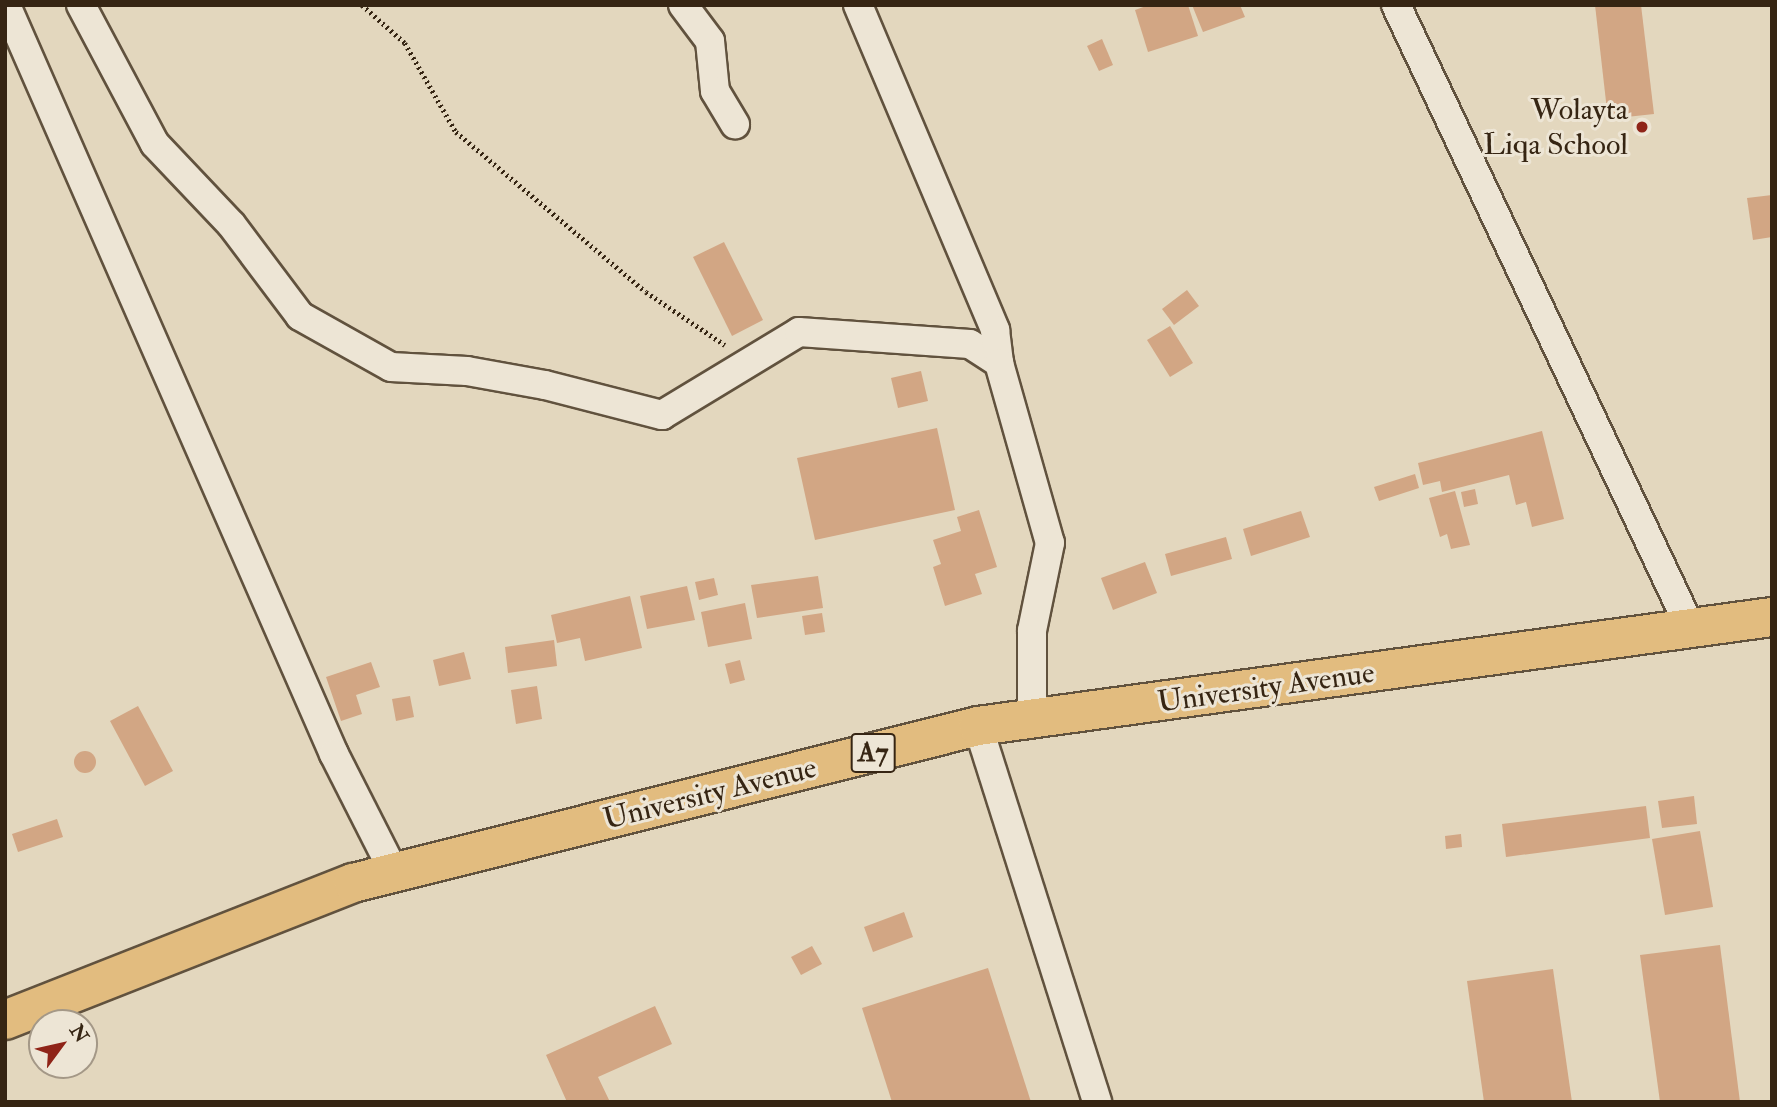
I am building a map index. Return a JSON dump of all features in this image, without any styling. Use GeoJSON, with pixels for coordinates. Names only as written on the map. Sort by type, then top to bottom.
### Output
{"type":"FeatureCollection","features":[{"type":"Feature","properties":{"kind":"highway","name":"University Avenue"},"geometry":{"type":"LineString","coordinates":[[5,1020],[353,884],[978,726],[1772,617]]}},
{"type":"Feature","properties":{"kind":"street"},"geometry":{"type":"LineString","coordinates":[[6,5],[334,754],[395,874]]}},
{"type":"Feature","properties":{"kind":"street"},"geometry":{"type":"LineString","coordinates":[[81,5],[155,144],[231,224],[300,316],[391,367],[480,373],[662,415],[799,332],[970,344],[999,363]]}},
{"type":"Feature","properties":{"kind":"street"},"geometry":{"type":"LineString","coordinates":[[683,5],[710,41],[715,91],[735,124]]}},
{"type":"Feature","properties":{"kind":"street"},"geometry":{"type":"LineString","coordinates":[[858,5],[995,330],[999,363],[1050,543],[1032,632],[1032,720]]}},
{"type":"Feature","properties":{"kind":"street"},"geometry":{"type":"LineString","coordinates":[[1396,5],[1692,629]]}},
{"type":"Feature","properties":{"kind":"street"},"geometry":{"type":"LineString","coordinates":[[978,726],[1097,1102]]}},
{"type":"Feature","properties":{"kind":"path"},"geometry":{"type":"LineString","coordinates":[[362,5],[405,43],[456,132],[646,292],[749,364]]}},
{"type":"Feature","properties":{"kind":"building"},"geometry":{"type":"Polygon","coordinates":[[[1149,5],[1188,5],[1198,36],[1148,52],[1135,10],[1149,5]]]}},
{"type":"Feature","properties":{"kind":"building"},"geometry":{"type":"Polygon","coordinates":[[[1192,5],[1240,5],[1245,17],[1203,32],[1192,5]]]}},
{"type":"Feature","properties":{"kind":"building"},"geometry":{"type":"Polygon","coordinates":[[[1595,5],[1641,5],[1654,114],[1608,119],[1595,5]]]}},
{"type":"Feature","properties":{"kind":"building"},"geometry":{"type":"Polygon","coordinates":[[[1102,39],[1113,65],[1099,71],[1087,46],[1102,39]]]}},
{"type":"Feature","properties":{"kind":"building"},"geometry":{"type":"Polygon","coordinates":[[[1772,195],[1772,237],[1753,240],[1747,198],[1772,195]]]}},
{"type":"Feature","properties":{"kind":"building"},"geometry":{"type":"Polygon","coordinates":[[[724,242],[763,320],[732,336],[693,257],[724,242]]]}},
{"type":"Feature","properties":{"kind":"building"},"geometry":{"type":"Polygon","coordinates":[[[1187,290],[1199,306],[1174,325],[1162,309],[1187,290]]]}},
{"type":"Feature","properties":{"kind":"building"},"geometry":{"type":"Polygon","coordinates":[[[1170,326],[1193,363],[1170,377],[1147,340],[1170,326]]]}},
{"type":"Feature","properties":{"kind":"building"},"geometry":{"type":"Polygon","coordinates":[[[921,371],[928,401],[898,408],[891,378],[921,371]]]}},
{"type":"Feature","properties":{"kind":"building"},"geometry":{"type":"Polygon","coordinates":[[[937,428],[955,510],[815,540],[797,458],[937,428]]]}},
{"type":"Feature","properties":{"kind":"building"},"geometry":{"type":"Polygon","coordinates":[[[1542,431],[1564,519],[1532,527],[1526,502],[1516,505],[1509,475],[1442,492],[1440,481],[1423,485],[1418,463],[1542,431]]]}},
{"type":"Feature","properties":{"kind":"building"},"geometry":{"type":"Polygon","coordinates":[[[1415,474],[1419,488],[1379,501],[1374,487],[1415,474]]]}},
{"type":"Feature","properties":{"kind":"building"},"geometry":{"type":"Polygon","coordinates":[[[1475,489],[1478,504],[1464,507],[1461,492],[1475,489]]]}},
{"type":"Feature","properties":{"kind":"building"},"geometry":{"type":"Polygon","coordinates":[[[1455,491],[1470,545],[1451,549],[1447,534],[1440,537],[1429,498],[1455,491]]]}},
{"type":"Feature","properties":{"kind":"building"},"geometry":{"type":"Polygon","coordinates":[[[979,510],[997,567],[975,574],[982,594],[945,606],[933,567],[941,564],[933,540],[961,531],[957,517],[979,510]]]}},
{"type":"Feature","properties":{"kind":"building"},"geometry":{"type":"Polygon","coordinates":[[[1301,511],[1310,537],[1251,556],[1243,529],[1301,511]]]}},
{"type":"Feature","properties":{"kind":"building"},"geometry":{"type":"Polygon","coordinates":[[[1226,537],[1232,559],[1171,576],[1165,554],[1226,537]]]}},
{"type":"Feature","properties":{"kind":"building"},"geometry":{"type":"Polygon","coordinates":[[[1145,562],[1157,593],[1113,610],[1101,578],[1145,562]]]}},
{"type":"Feature","properties":{"kind":"building"},"geometry":{"type":"Polygon","coordinates":[[[818,576],[823,608],[757,618],[751,585],[818,576]]]}},
{"type":"Feature","properties":{"kind":"building"},"geometry":{"type":"Polygon","coordinates":[[[714,578],[718,595],[699,600],[695,582],[714,578]]]}},
{"type":"Feature","properties":{"kind":"building"},"geometry":{"type":"Polygon","coordinates":[[[687,586],[695,620],[647,629],[640,596],[687,586]]]}},
{"type":"Feature","properties":{"kind":"building"},"geometry":{"type":"Polygon","coordinates":[[[630,596],[642,648],[585,661],[580,638],[557,643],[551,615],[630,596]]]}},
{"type":"Feature","properties":{"kind":"building"},"geometry":{"type":"Polygon","coordinates":[[[745,603],[752,639],[708,647],[701,612],[745,603]]]}},
{"type":"Feature","properties":{"kind":"building"},"geometry":{"type":"Polygon","coordinates":[[[822,613],[825,632],[805,635],[802,616],[822,613]]]}},
{"type":"Feature","properties":{"kind":"building"},"geometry":{"type":"Polygon","coordinates":[[[554,640],[557,666],[508,673],[505,647],[554,640]]]}},
{"type":"Feature","properties":{"kind":"building"},"geometry":{"type":"Polygon","coordinates":[[[464,652],[471,679],[439,686],[433,660],[464,652]]]}},
{"type":"Feature","properties":{"kind":"building"},"geometry":{"type":"Polygon","coordinates":[[[740,660],[745,680],[730,684],[725,664],[740,660]]]}},
{"type":"Feature","properties":{"kind":"building"},"geometry":{"type":"Polygon","coordinates":[[[371,662],[380,687],[356,695],[362,714],[341,721],[326,677],[371,662]]]}},
{"type":"Feature","properties":{"kind":"building"},"geometry":{"type":"Polygon","coordinates":[[[537,686],[542,719],[516,724],[511,690],[537,686]]]}},
{"type":"Feature","properties":{"kind":"building"},"geometry":{"type":"Polygon","coordinates":[[[410,696],[414,717],[396,721],[392,699],[410,696]]]}},
{"type":"Feature","properties":{"kind":"building"},"geometry":{"type":"Polygon","coordinates":[[[138,706],[173,771],[145,786],[110,721],[138,706]]]}},
{"type":"Feature","properties":{"kind":"building"},"geometry":{"type":"Polygon","coordinates":[[[85,751],[93,754],[96,762],[93,770],[85,773],[77,770],[74,762],[77,754],[85,751]]]}},
{"type":"Feature","properties":{"kind":"building"},"geometry":{"type":"Polygon","coordinates":[[[1694,796],[1697,824],[1662,828],[1658,801],[1694,796]]]}},
{"type":"Feature","properties":{"kind":"building"},"geometry":{"type":"Polygon","coordinates":[[[1646,806],[1650,838],[1506,857],[1502,824],[1646,806]]]}},
{"type":"Feature","properties":{"kind":"building"},"geometry":{"type":"Polygon","coordinates":[[[57,819],[63,837],[18,852],[12,834],[57,819]]]}},
{"type":"Feature","properties":{"kind":"building"},"geometry":{"type":"Polygon","coordinates":[[[1700,831],[1713,907],[1665,915],[1652,839],[1700,831]]]}},
{"type":"Feature","properties":{"kind":"building"},"geometry":{"type":"Polygon","coordinates":[[[1461,834],[1462,847],[1446,849],[1445,836],[1461,834]]]}},
{"type":"Feature","properties":{"kind":"building"},"geometry":{"type":"Polygon","coordinates":[[[904,912],[913,937],[873,952],[864,927],[904,912]]]}},
{"type":"Feature","properties":{"kind":"building"},"geometry":{"type":"Polygon","coordinates":[[[1720,945],[1740,1102],[1660,1102],[1640,955],[1720,945]]]}},
{"type":"Feature","properties":{"kind":"building"},"geometry":{"type":"Polygon","coordinates":[[[812,946],[822,964],[801,975],[791,957],[812,946]]]}},
{"type":"Feature","properties":{"kind":"building"},"geometry":{"type":"Polygon","coordinates":[[[988,968],[1031,1102],[892,1102],[862,1008],[988,968]]]}},
{"type":"Feature","properties":{"kind":"building"},"geometry":{"type":"Polygon","coordinates":[[[1553,969],[1572,1102],[1484,1102],[1467,981],[1553,969]]]}},
{"type":"Feature","properties":{"kind":"building"},"geometry":{"type":"Polygon","coordinates":[[[655,1006],[672,1044],[598,1077],[610,1102],[567,1102],[546,1055],[655,1006]]]}},
{"type":"Feature","properties":{"kind":"place","name":"Wolayta Liqa School"},"geometry":{"type":"Point","coordinates":[1642,127]}}]}
